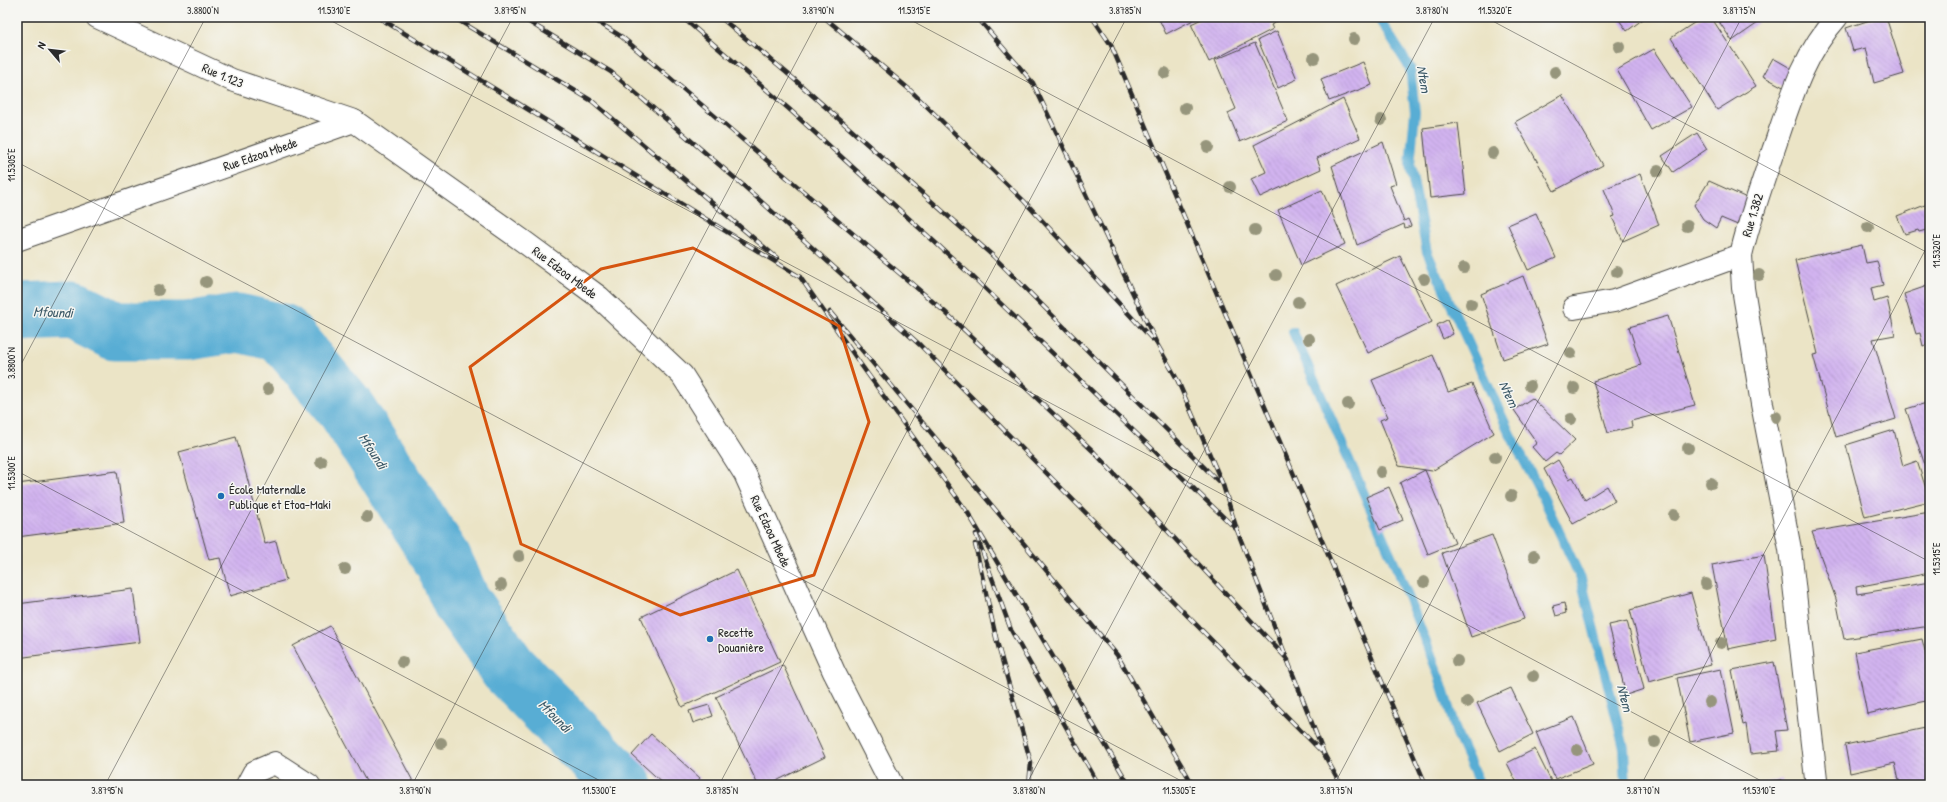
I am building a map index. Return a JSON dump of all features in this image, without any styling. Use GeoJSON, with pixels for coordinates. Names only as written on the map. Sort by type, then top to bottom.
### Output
{"type":"FeatureCollection","features":[{"type":"Feature","properties":{"kind":"street","name":"Rue 1.123"},"geometry":{"type":"LineString","coordinates":[[97,17],[232,80],[354,121]]}},
{"type":"Feature","properties":{"kind":"street","name":"Rue 1.382"},"geometry":{"type":"LineString","coordinates":[[1816,779],[1790,549],[1745,304],[1741,256],[1748,225],[1800,74],[1825,31],[1838,17]]}},
{"type":"Feature","properties":{"kind":"street","name":"Rue Edzoa Mbede"},"geometry":{"type":"LineString","coordinates":[[17,240],[354,121],[599,297],[682,376],[745,474],[834,672],[892,785]]}},
{"type":"Feature","properties":{"kind":"street"},"geometry":{"type":"LineString","coordinates":[[1574,308],[1614,301],[1741,256]]}},
{"type":"Feature","properties":{"kind":"street"},"geometry":{"type":"LineString","coordinates":[[247,785],[254,772],[276,763],[309,785]]}},
{"type":"Feature","properties":{"kind":"highlighted area"},"geometry":{"type":"Polygon","coordinates":[[[693,248],[839,326],[869,422],[814,575],[680,615],[521,544],[470,367],[601,269],[693,248]]]}},
{"type":"Feature","properties":{"kind":"building"},"geometry":{"type":"Polygon","coordinates":[[[1158,17],[1199,17],[1166,34],[1158,17]]]}},
{"type":"Feature","properties":{"kind":"building"},"geometry":{"type":"Polygon","coordinates":[[[1206,17],[1284,17],[1271,25],[1273,29],[1209,62],[1191,24],[1206,17]]]}},
{"type":"Feature","properties":{"kind":"building"},"geometry":{"type":"Polygon","coordinates":[[[1617,17],[1646,17],[1627,31],[1617,17]]]}},
{"type":"Feature","properties":{"kind":"building"},"geometry":{"type":"Polygon","coordinates":[[[1703,17],[1711,17],[1756,86],[1717,110],[1671,38],[1703,17]]]}},
{"type":"Feature","properties":{"kind":"building"},"geometry":{"type":"Polygon","coordinates":[[[1716,17],[1754,17],[1758,23],[1732,41],[1716,17]]]}},
{"type":"Feature","properties":{"kind":"building"},"geometry":{"type":"Polygon","coordinates":[[[1879,17],[1886,17],[1904,74],[1874,83],[1866,48],[1853,51],[1846,28],[1879,17]]]}},
{"type":"Feature","properties":{"kind":"building"},"geometry":{"type":"Polygon","coordinates":[[[1277,31],[1297,79],[1278,88],[1258,40],[1277,31]]]}},
{"type":"Feature","properties":{"kind":"building"},"geometry":{"type":"Polygon","coordinates":[[[1255,43],[1288,121],[1240,142],[1228,113],[1236,109],[1215,60],[1255,43]]]}},
{"type":"Feature","properties":{"kind":"building"},"geometry":{"type":"Polygon","coordinates":[[[1654,49],[1692,107],[1651,130],[1617,70],[1654,49]]]}},
{"type":"Feature","properties":{"kind":"building"},"geometry":{"type":"Polygon","coordinates":[[[1773,58],[1794,70],[1785,88],[1763,76],[1773,58]]]}},
{"type":"Feature","properties":{"kind":"building"},"geometry":{"type":"Polygon","coordinates":[[[1363,62],[1372,85],[1329,101],[1321,79],[1363,62]]]}},
{"type":"Feature","properties":{"kind":"building"},"geometry":{"type":"Polygon","coordinates":[[[1562,95],[1603,165],[1554,191],[1515,122],[1562,95]]]}},
{"type":"Feature","properties":{"kind":"building"},"geometry":{"type":"Polygon","coordinates":[[[1343,99],[1360,138],[1317,158],[1321,169],[1260,197],[1251,179],[1266,172],[1254,145],[1343,99]]]}},
{"type":"Feature","properties":{"kind":"building"},"geometry":{"type":"Polygon","coordinates":[[[1458,123],[1466,194],[1430,198],[1423,128],[1458,123]]]}},
{"type":"Feature","properties":{"kind":"building"},"geometry":{"type":"Polygon","coordinates":[[[1697,133],[1707,149],[1673,172],[1662,156],[1697,133]]]}},
{"type":"Feature","properties":{"kind":"building"},"geometry":{"type":"Polygon","coordinates":[[[1383,142],[1396,184],[1390,186],[1404,221],[1408,219],[1411,226],[1405,228],[1404,224],[1357,245],[1332,166],[1383,142]]]}},
{"type":"Feature","properties":{"kind":"building"},"geometry":{"type":"Polygon","coordinates":[[[1640,174],[1659,225],[1623,241],[1612,217],[1615,216],[1604,189],[1640,174]]]}},
{"type":"Feature","properties":{"kind":"building"},"geometry":{"type":"Polygon","coordinates":[[[1930,176],[1930,192],[1925,178],[1930,176]]]}},
{"type":"Feature","properties":{"kind":"building"},"geometry":{"type":"Polygon","coordinates":[[[1709,181],[1749,199],[1740,226],[1721,218],[1716,228],[1703,219],[1694,205],[1709,181]]]}},
{"type":"Feature","properties":{"kind":"building"},"geometry":{"type":"Polygon","coordinates":[[[1322,190],[1345,244],[1301,265],[1278,210],[1322,190]]]}},
{"type":"Feature","properties":{"kind":"building"},"geometry":{"type":"Polygon","coordinates":[[[1930,203],[1930,229],[1919,232],[1918,230],[1905,234],[1897,216],[1930,203]]]}},
{"type":"Feature","properties":{"kind":"building"},"geometry":{"type":"Polygon","coordinates":[[[1536,213],[1556,258],[1528,270],[1508,225],[1536,213]]]}},
{"type":"Feature","properties":{"kind":"building"},"geometry":{"type":"Polygon","coordinates":[[[1862,245],[1866,263],[1877,261],[1883,285],[1871,288],[1874,302],[1887,298],[1895,335],[1873,339],[1896,419],[1836,437],[1813,355],[1818,354],[1795,260],[1862,245]]]}},
{"type":"Feature","properties":{"kind":"building"},"geometry":{"type":"Polygon","coordinates":[[[1400,256],[1432,322],[1368,353],[1336,286],[1400,256]]]}},
{"type":"Feature","properties":{"kind":"building"},"geometry":{"type":"Polygon","coordinates":[[[1523,276],[1548,344],[1503,359],[1481,294],[1523,276]]]}},
{"type":"Feature","properties":{"kind":"building"},"geometry":{"type":"Polygon","coordinates":[[[1930,285],[1930,343],[1923,346],[1920,333],[1916,334],[1904,294],[1930,285]]]}},
{"type":"Feature","properties":{"kind":"building"},"geometry":{"type":"Polygon","coordinates":[[[1668,316],[1695,405],[1631,421],[1632,427],[1608,433],[1593,381],[1641,365],[1629,327],[1668,316]]]}},
{"type":"Feature","properties":{"kind":"building"},"geometry":{"type":"Polygon","coordinates":[[[1447,320],[1453,334],[1443,339],[1437,325],[1447,320]]]}},
{"type":"Feature","properties":{"kind":"building"},"geometry":{"type":"Polygon","coordinates":[[[1433,355],[1448,392],[1472,384],[1494,433],[1432,471],[1399,466],[1380,420],[1388,417],[1372,380],[1433,355]]]}},
{"type":"Feature","properties":{"kind":"building"},"geometry":{"type":"Polygon","coordinates":[[[1532,398],[1575,440],[1559,455],[1556,453],[1545,462],[1532,447],[1537,443],[1514,410],[1532,398]]]}},
{"type":"Feature","properties":{"kind":"building"},"geometry":{"type":"Polygon","coordinates":[[[1930,402],[1930,480],[1906,409],[1930,402]]]}},
{"type":"Feature","properties":{"kind":"building"},"geometry":{"type":"Polygon","coordinates":[[[1894,430],[1903,466],[1917,461],[1930,501],[1865,517],[1846,445],[1894,430]]]}},
{"type":"Feature","properties":{"kind":"building","name":"École Maternalle Publique et Etoa-Maki"},"geometry":{"type":"Polygon","coordinates":[[[236,437],[265,544],[276,541],[286,580],[230,596],[220,558],[209,560],[179,452],[236,437]]]}},
{"type":"Feature","properties":{"kind":"building"},"geometry":{"type":"Polygon","coordinates":[[[1558,460],[1569,479],[1573,477],[1585,500],[1607,486],[1615,501],[1573,524],[1544,469],[1558,460]]]}},
{"type":"Feature","properties":{"kind":"building"},"geometry":{"type":"Polygon","coordinates":[[[1425,470],[1455,543],[1428,554],[1400,483],[1425,470]]]}},
{"type":"Feature","properties":{"kind":"building"},"geometry":{"type":"Polygon","coordinates":[[[117,471],[124,523],[17,537],[17,484],[117,471]]]}},
{"type":"Feature","properties":{"kind":"building"},"geometry":{"type":"Polygon","coordinates":[[[1389,487],[1403,520],[1380,530],[1366,497],[1389,487]]]}},
{"type":"Feature","properties":{"kind":"building"},"geometry":{"type":"Polygon","coordinates":[[[1930,512],[1930,573],[1856,587],[1857,594],[1930,582],[1930,626],[1844,639],[1836,599],[1812,532],[1930,512]]]}},
{"type":"Feature","properties":{"kind":"building"},"geometry":{"type":"Polygon","coordinates":[[[1492,535],[1524,619],[1471,637],[1442,553],[1492,535]]]}},
{"type":"Feature","properties":{"kind":"building"},"geometry":{"type":"Polygon","coordinates":[[[1764,555],[1776,639],[1728,649],[1712,565],[1764,555]]]}},
{"type":"Feature","properties":{"kind":"building","name":"Recette Douanière"},"geometry":{"type":"Polygon","coordinates":[[[737,570],[780,662],[682,707],[641,617],[737,570]]]}},
{"type":"Feature","properties":{"kind":"building"},"geometry":{"type":"Polygon","coordinates":[[[133,589],[140,642],[17,658],[17,604],[133,589]]]}},
{"type":"Feature","properties":{"kind":"building"},"geometry":{"type":"Polygon","coordinates":[[[1691,593],[1711,665],[1649,682],[1630,610],[1691,593]]]}},
{"type":"Feature","properties":{"kind":"building"},"geometry":{"type":"Polygon","coordinates":[[[1564,603],[1566,613],[1556,616],[1553,606],[1564,603]]]}},
{"type":"Feature","properties":{"kind":"building"},"geometry":{"type":"Polygon","coordinates":[[[1627,621],[1644,689],[1626,695],[1609,625],[1627,621]]]}},
{"type":"Feature","properties":{"kind":"building"},"geometry":{"type":"Polygon","coordinates":[[[330,626],[415,785],[368,785],[293,646],[330,626]]]}},
{"type":"Feature","properties":{"kind":"building"},"geometry":{"type":"Polygon","coordinates":[[[1922,639],[1930,671],[1930,700],[1867,714],[1855,652],[1922,639]]]}},
{"type":"Feature","properties":{"kind":"building"},"geometry":{"type":"Polygon","coordinates":[[[1774,662],[1787,730],[1776,731],[1779,751],[1750,754],[1746,724],[1743,725],[1732,670],[1774,662]]]}},
{"type":"Feature","properties":{"kind":"building"},"geometry":{"type":"Polygon","coordinates":[[[783,665],[825,757],[768,785],[758,785],[716,697],[783,665]]]}},
{"type":"Feature","properties":{"kind":"building"},"geometry":{"type":"Polygon","coordinates":[[[1721,669],[1734,733],[1690,742],[1677,678],[1721,669]]]}},
{"type":"Feature","properties":{"kind":"building"},"geometry":{"type":"Polygon","coordinates":[[[1511,688],[1533,734],[1500,751],[1477,703],[1511,688]]]}},
{"type":"Feature","properties":{"kind":"building"},"geometry":{"type":"Polygon","coordinates":[[[709,705],[713,716],[693,723],[689,711],[709,705]]]}},
{"type":"Feature","properties":{"kind":"building"},"geometry":{"type":"Polygon","coordinates":[[[1574,717],[1593,764],[1555,779],[1536,732],[1574,717]]]}},
{"type":"Feature","properties":{"kind":"building"},"geometry":{"type":"Polygon","coordinates":[[[1930,727],[1930,785],[1900,785],[1895,763],[1850,773],[1845,745],[1930,727]]]}},
{"type":"Feature","properties":{"kind":"building"},"geometry":{"type":"Polygon","coordinates":[[[651,734],[700,778],[695,785],[665,785],[632,755],[651,734]]]}},
{"type":"Feature","properties":{"kind":"building"},"geometry":{"type":"Polygon","coordinates":[[[1535,749],[1552,783],[1518,785],[1507,763],[1535,749]]]}},
{"type":"Feature","properties":{"kind":"building"},"geometry":{"type":"Polygon","coordinates":[[[1782,780],[1783,785],[1753,785],[1753,784],[1782,780]]]}},
{"type":"Feature","properties":{"kind":"waterway","name":"Ntem"},"geometry":{"type":"LineString","coordinates":[[1378,17],[1410,68],[1415,112],[1410,165],[1427,252],[1510,434],[1543,497],[1581,579],[1624,748],[1626,785]]}},
{"type":"Feature","properties":{"kind":"waterway","name":"Mfoundi"},"geometry":{"type":"LineString","coordinates":[[17,312],[73,310],[115,331],[187,331],[238,323],[282,333],[346,409],[443,560],[461,601],[508,668],[623,785]]}},
{"type":"Feature","properties":{"kind":"waterway"},"geometry":{"type":"LineString","coordinates":[[1293,332],[1400,576],[1439,676],[1457,734],[1480,785]]}},
{"type":"Feature","properties":{"kind":"railway"},"geometry":{"type":"LineString","coordinates":[[378,17],[800,277],[859,362],[968,513],[1129,785]]}},
{"type":"Feature","properties":{"kind":"railway"},"geometry":{"type":"LineString","coordinates":[[453,17],[592,101],[777,258]]}},
{"type":"Feature","properties":{"kind":"railway"},"geometry":{"type":"LineString","coordinates":[[521,17],[611,72],[744,186],[920,345],[1324,754]]}},
{"type":"Feature","properties":{"kind":"railway"},"geometry":{"type":"LineString","coordinates":[[590,17],[622,37],[945,312],[1093,451],[1288,660]]}},
{"type":"Feature","properties":{"kind":"railway"},"geometry":{"type":"LineString","coordinates":[[682,17],[789,109],[973,277],[1236,529]]}},
{"type":"Feature","properties":{"kind":"railway"},"geometry":{"type":"LineString","coordinates":[[720,17],[794,79],[993,256],[1218,481]]}},
{"type":"Feature","properties":{"kind":"railway"},"geometry":{"type":"LineString","coordinates":[[824,17],[910,90],[1024,201],[1152,339]]}},
{"type":"Feature","properties":{"kind":"railway"},"geometry":{"type":"LineString","coordinates":[[977,17],[1033,83],[1157,344],[1177,379],[1223,485],[1237,530],[1324,754],[1341,785]]}},
{"type":"Feature","properties":{"kind":"railway"},"geometry":{"type":"LineString","coordinates":[[1092,17],[1111,45],[1426,785]]}},
{"type":"Feature","properties":{"kind":"railway"},"geometry":{"type":"LineString","coordinates":[[830,312],[1117,655],[1193,785]]}},
{"type":"Feature","properties":{"kind":"railway"},"geometry":{"type":"LineString","coordinates":[[976,534],[1011,630],[1099,785]]}},
{"type":"Feature","properties":{"kind":"railway"},"geometry":{"type":"LineString","coordinates":[[975,544],[997,642],[1031,763],[1029,785]]}},
{"type":"Feature","properties":{"kind":"place","name":"École Maternalle Publique et Etoa-Maki"},"geometry":{"type":"Point","coordinates":[221,496]}},
{"type":"Feature","properties":{"kind":"place","name":"Recette Douanière"},"geometry":{"type":"Point","coordinates":[710,639]}}]}
